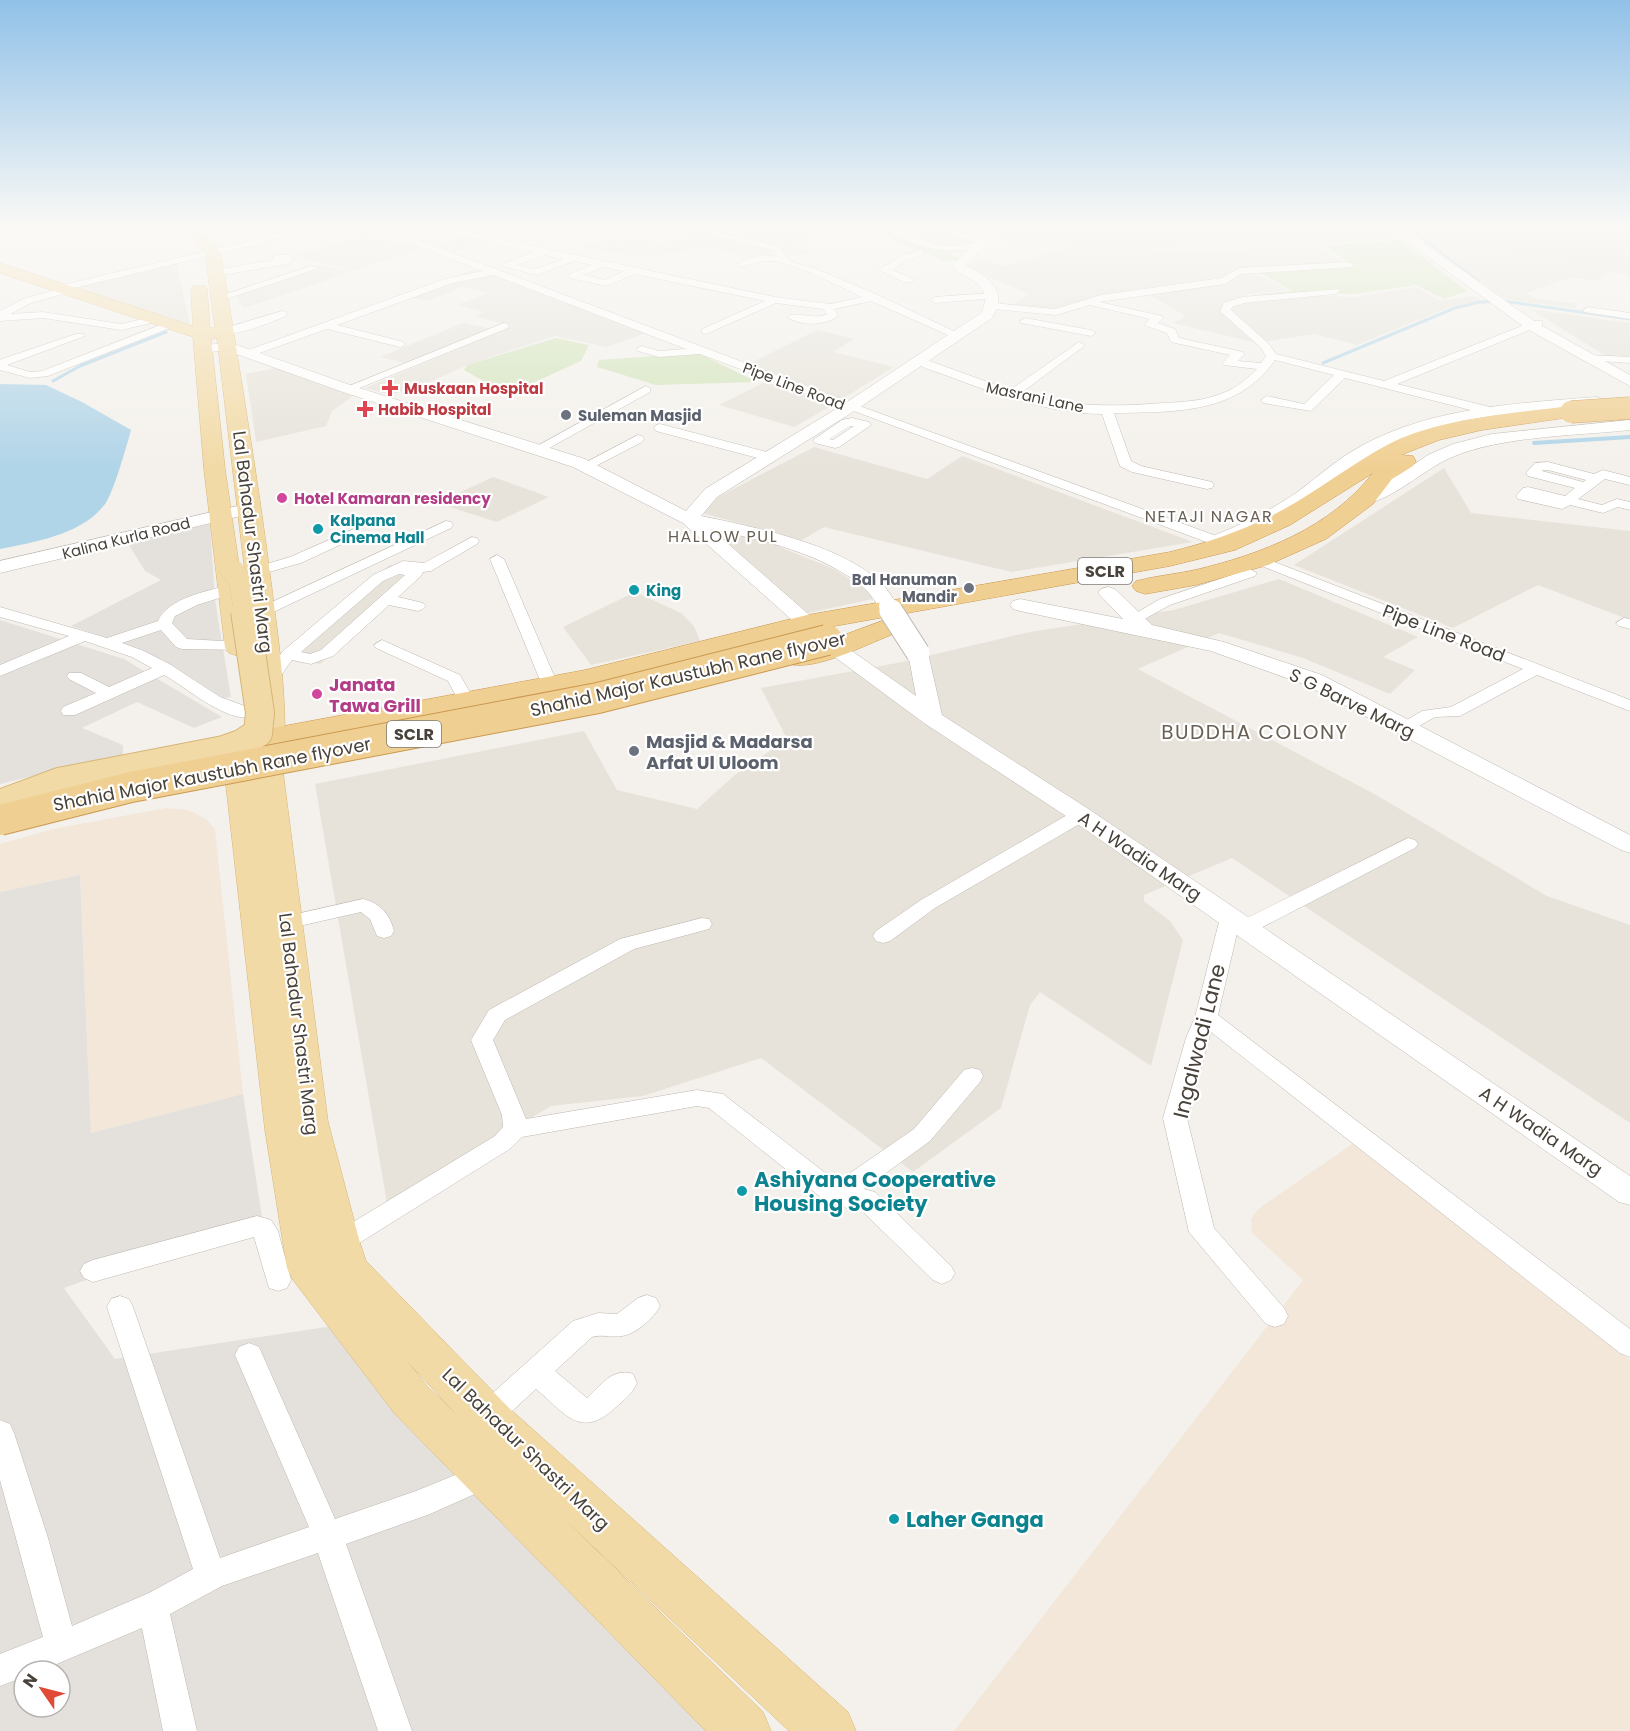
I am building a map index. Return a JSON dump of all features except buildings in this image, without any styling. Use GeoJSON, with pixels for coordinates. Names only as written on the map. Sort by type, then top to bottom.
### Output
{"type":"FeatureCollection","features":[{"type":"Feature","properties":{"kind":"highway","name":"SCLR"},"geometry":{"type":"LineString","coordinates":[[879,616],[976,592],[1170,559],[1221,543],[1282,520],[1345,472],[1433,435],[1482,424],[1583,411],[1629,424]]}},
{"type":"Feature","properties":{"kind":"highway","name":"SCLR"},"geometry":{"type":"LineString","coordinates":[[879,616],[940,616],[1108,593],[1254,566],[1318,534],[1365,499],[1384,474],[1417,454],[1439,446],[1583,411]]}},
{"type":"Feature","properties":{"kind":"highway"},"geometry":{"type":"LineString","coordinates":[[255,731],[474,699],[662,660],[821,635],[879,616]]}},
{"type":"Feature","properties":{"kind":"highway"},"geometry":{"type":"LineString","coordinates":[[0,831],[99,805],[255,784],[685,688],[821,635],[879,616]]}},
{"type":"Feature","properties":{"kind":"highway","name":"Shahid Major Kaustubh Rane flyover"},"geometry":{"type":"LineString","coordinates":[[0,805],[83,784],[175,765],[591,687],[821,635]]}},
{"type":"Feature","properties":{"kind":"highway","name":"Shahid Major Kaustubh Rane flyover"},"geometry":{"type":"LineString","coordinates":[[0,820],[142,784],[598,698],[821,635]]}},
{"type":"Feature","properties":{"kind":"highway"},"geometry":{"type":"LineString","coordinates":[[474,699],[491,730]]}},
{"type":"Feature","properties":{"kind":"main road"},"geometry":{"type":"LineString","coordinates":[[123,309],[163,322],[202,342],[224,336]]}},
{"type":"Feature","properties":{"kind":"main road","name":"Lal Bahadur Shastri Marg"},"geometry":{"type":"LineString","coordinates":[[203,309],[202,342],[219,515],[238,647],[255,731],[255,784],[278,939],[284,1130],[298,1254],[411,1400],[744,1731]]}},
{"type":"Feature","properties":{"kind":"main road","name":"Lal Bahadur Shastri Marg"},"geometry":{"type":"LineString","coordinates":[[220,309],[251,508],[271,678],[255,731]]}},
{"type":"Feature","properties":{"kind":"main road"},"geometry":{"type":"LineString","coordinates":[[0,805],[59,782],[224,750],[241,744],[258,733],[260,713],[240,580],[228,576]]}},
{"type":"Feature","properties":{"kind":"main road","name":"Lal Bahadur Shastri Marg"},"geometry":{"type":"LineString","coordinates":[[298,1254],[349,1270],[487,1416],[828,1731]]}},
{"type":"Feature","properties":{"kind":"street"},"geometry":{"type":"LineString","coordinates":[[0,317],[14,309]]}},
{"type":"Feature","properties":{"kind":"street"},"geometry":{"type":"LineString","coordinates":[[224,336],[252,342],[362,309]]}},
{"type":"Feature","properties":{"kind":"street","name":"Pipe Line Road"},"geometry":{"type":"LineString","coordinates":[[593,309],[873,416],[1221,543]]}},
{"type":"Feature","properties":{"kind":"street"},"geometry":{"type":"LineString","coordinates":[[706,331],[755,309]]}},
{"type":"Feature","properties":{"kind":"street"},"geometry":{"type":"LineString","coordinates":[[792,317],[816,322],[823,321],[833,315],[828,309]]}},
{"type":"Feature","properties":{"kind":"street"},"geometry":{"type":"LineString","coordinates":[[900,309],[959,336]]}},
{"type":"Feature","properties":{"kind":"street"},"geometry":{"type":"LineString","coordinates":[[690,519],[711,493],[769,457],[832,425],[849,422],[865,425],[835,444],[819,440],[832,425],[850,407],[959,336],[988,309]]}},
{"type":"Feature","properties":{"kind":"street"},"geometry":{"type":"LineString","coordinates":[[1001,309],[1091,333]]}},
{"type":"Feature","properties":{"kind":"street"},"geometry":{"type":"LineString","coordinates":[[1021,309],[1056,312],[1067,309]]}},
{"type":"Feature","properties":{"kind":"street"},"geometry":{"type":"LineString","coordinates":[[1114,309],[1158,318],[1150,324],[1170,331],[1175,340],[1239,354],[1228,363],[1269,361],[1308,367],[1386,384],[1490,411]]}},
{"type":"Feature","properties":{"kind":"street"},"geometry":{"type":"LineString","coordinates":[[1226,309],[1225,311],[1265,346],[1269,361]]}},
{"type":"Feature","properties":{"kind":"street"},"geometry":{"type":"LineString","coordinates":[[1512,309],[1535,325],[1630,381]]}},
{"type":"Feature","properties":{"kind":"street"},"geometry":{"type":"LineString","coordinates":[[344,330],[399,310]]}},
{"type":"Feature","properties":{"kind":"street"},"geometry":{"type":"LineString","coordinates":[[1588,310],[1630,316]]}},
{"type":"Feature","properties":{"kind":"street"},"geometry":{"type":"LineString","coordinates":[[224,336],[282,314]]}},
{"type":"Feature","properties":{"kind":"street"},"geometry":{"type":"LineString","coordinates":[[0,317],[43,315],[120,327],[163,322]]}},
{"type":"Feature","properties":{"kind":"street"},"geometry":{"type":"LineString","coordinates":[[80,336],[0,364],[7,369],[30,375],[44,374],[163,322]]}},
{"type":"Feature","properties":{"kind":"street"},"geometry":{"type":"LineString","coordinates":[[247,354],[321,322],[400,344]]}},
{"type":"Feature","properties":{"kind":"street"},"geometry":{"type":"LineString","coordinates":[[1386,384],[1535,325]]}},
{"type":"Feature","properties":{"kind":"street"},"geometry":{"type":"LineString","coordinates":[[348,389],[504,326]]}},
{"type":"Feature","properties":{"kind":"street"},"geometry":{"type":"LineString","coordinates":[[224,336],[247,354],[585,466],[690,519],[748,531],[825,558],[872,585],[879,616],[918,653],[933,718]]}},
{"type":"Feature","properties":{"kind":"street"},"geometry":{"type":"LineString","coordinates":[[1012,394],[1079,345]]}},
{"type":"Feature","properties":{"kind":"street"},"geometry":{"type":"LineString","coordinates":[[642,349],[659,354],[703,350]]}},
{"type":"Feature","properties":{"kind":"street"},"geometry":{"type":"LineString","coordinates":[[1594,358],[1630,360]]}},
{"type":"Feature","properties":{"kind":"street"},"geometry":{"type":"LineString","coordinates":[[1594,358],[1630,374]]}},
{"type":"Feature","properties":{"kind":"street","name":"Masrani Lane"},"geometry":{"type":"LineString","coordinates":[[920,361],[985,387],[1012,394],[1072,408],[1106,409],[1259,400],[1260,375],[1269,361]]}},
{"type":"Feature","properties":{"kind":"street"},"geometry":{"type":"LineString","coordinates":[[230,370],[276,364]]}},
{"type":"Feature","properties":{"kind":"street"},"geometry":{"type":"LineString","coordinates":[[1259,400],[1296,407],[1311,407],[1338,374]]}},
{"type":"Feature","properties":{"kind":"street"},"geometry":{"type":"LineString","coordinates":[[538,449],[646,390]]}},
{"type":"Feature","properties":{"kind":"street"},"geometry":{"type":"LineString","coordinates":[[1345,472],[1386,441],[1438,422],[1490,411],[1583,411],[1630,400]]}},
{"type":"Feature","properties":{"kind":"street"},"geometry":{"type":"LineString","coordinates":[[1106,409],[1125,463],[1137,469],[1208,485]]}},
{"type":"Feature","properties":{"kind":"street"},"geometry":{"type":"LineString","coordinates":[[859,424],[873,416]]}},
{"type":"Feature","properties":{"kind":"street"},"geometry":{"type":"LineString","coordinates":[[1365,499],[1404,479],[1434,459],[1459,448],[1492,439],[1629,424]]}},
{"type":"Feature","properties":{"kind":"street"},"geometry":{"type":"LineString","coordinates":[[660,428],[769,457]]}},
{"type":"Feature","properties":{"kind":"street"},"geometry":{"type":"LineString","coordinates":[[585,466],[638,439]]}},
{"type":"Feature","properties":{"kind":"street"},"geometry":{"type":"LineString","coordinates":[[1585,487],[1533,473],[1540,466],[1548,466],[1597,479]]}},
{"type":"Feature","properties":{"kind":"street"},"geometry":{"type":"LineString","coordinates":[[1630,481],[1603,474],[1568,500],[1603,509],[1617,503],[1630,506]]}},
{"type":"Feature","properties":{"kind":"street"},"geometry":{"type":"LineString","coordinates":[[1630,481],[1619,492],[1630,496]]}},
{"type":"Feature","properties":{"kind":"street","name":"Kalina Kurla Road"},"geometry":{"type":"LineString","coordinates":[[0,567],[251,508]]}},
{"type":"Feature","properties":{"kind":"street","name":"A H Wadia Marg"},"geometry":{"type":"LineString","coordinates":[[690,519],[821,635],[933,718],[1081,815],[1630,1192]]}},
{"type":"Feature","properties":{"kind":"street"},"geometry":{"type":"LineString","coordinates":[[262,612],[446,525]]}},
{"type":"Feature","properties":{"kind":"street"},"geometry":{"type":"LineString","coordinates":[[258,571],[277,568],[318,553],[354,533]]}},
{"type":"Feature","properties":{"kind":"street"},"geometry":{"type":"LineString","coordinates":[[374,558],[420,569],[426,568],[472,541]]}},
{"type":"Feature","properties":{"kind":"street"},"geometry":{"type":"LineString","coordinates":[[497,559],[550,684]]}},
{"type":"Feature","properties":{"kind":"street"},"geometry":{"type":"LineString","coordinates":[[1108,593],[1139,624],[1165,602],[1254,566]]}},
{"type":"Feature","properties":{"kind":"street","name":"Pipe Line Road"},"geometry":{"type":"LineString","coordinates":[[1254,566],[1536,669],[1630,706]]}},
{"type":"Feature","properties":{"kind":"street"},"geometry":{"type":"LineString","coordinates":[[271,678],[289,654],[378,578],[397,569],[416,573],[351,632],[318,658],[311,659],[289,654]]}},
{"type":"Feature","properties":{"kind":"street"},"geometry":{"type":"LineString","coordinates":[[106,643],[164,624],[169,613],[192,602],[228,576]]}},
{"type":"Feature","properties":{"kind":"street"},"geometry":{"type":"LineString","coordinates":[[387,600],[418,606]]}},
{"type":"Feature","properties":{"kind":"street","name":"S G Barve Marg"},"geometry":{"type":"LineString","coordinates":[[1020,605],[1139,624],[1217,646],[1314,680],[1630,845]]}},
{"type":"Feature","properties":{"kind":"street"},"geometry":{"type":"LineString","coordinates":[[0,612],[84,635],[138,654],[165,668],[255,731]]}},
{"type":"Feature","properties":{"kind":"street"},"geometry":{"type":"LineString","coordinates":[[0,623],[17,616]]}},
{"type":"Feature","properties":{"kind":"street"},"geometry":{"type":"LineString","coordinates":[[164,624],[182,644],[238,647]]}},
{"type":"Feature","properties":{"kind":"street"},"geometry":{"type":"LineString","coordinates":[[351,632],[384,641],[454,678],[474,699]]}},
{"type":"Feature","properties":{"kind":"street"},"geometry":{"type":"LineString","coordinates":[[0,671],[84,635]]}},
{"type":"Feature","properties":{"kind":"street"},"geometry":{"type":"LineString","coordinates":[[69,711],[165,668]]}},
{"type":"Feature","properties":{"kind":"street"},"geometry":{"type":"LineString","coordinates":[[1404,727],[1440,710],[1454,712],[1536,669]]}},
{"type":"Feature","properties":{"kind":"street"},"geometry":{"type":"LineString","coordinates":[[75,676],[109,693]]}},
{"type":"Feature","properties":{"kind":"street"},"geometry":{"type":"LineString","coordinates":[[882,936],[928,904],[1081,815]]}},
{"type":"Feature","properties":{"kind":"street"},"geometry":{"type":"LineString","coordinates":[[1237,923],[1408,844]]}},
{"type":"Feature","properties":{"kind":"street"},"geometry":{"type":"LineString","coordinates":[[278,939],[315,918],[363,905],[382,920],[384,930]]}},
{"type":"Feature","properties":{"kind":"street","name":"Ingalwadi Lane"},"geometry":{"type":"LineString","coordinates":[[1237,923],[1197,1038],[1175,1118],[1202,1232],[1275,1316]]}},
{"type":"Feature","properties":{"kind":"street"},"geometry":{"type":"LineString","coordinates":[[514,1130],[513,1115],[482,1040],[497,1015],[627,944],[702,924]]}},
{"type":"Feature","properties":{"kind":"street"},"geometry":{"type":"LineString","coordinates":[[1206,1017],[1630,1345]]}},
{"type":"Feature","properties":{"kind":"street"},"geometry":{"type":"LineString","coordinates":[[839,1194],[922,1135],[972,1076]]}},
{"type":"Feature","properties":{"kind":"street"},"geometry":{"type":"LineString","coordinates":[[93,1271],[250,1226],[262,1227],[298,1254],[503,1142],[514,1130],[697,1098],[715,1100],[832,1192],[849,1198],[866,1199],[942,1273]]}},
{"type":"Feature","properties":{"kind":"street"},"geometry":{"type":"LineString","coordinates":[[487,1416],[583,1329],[598,1324],[622,1325],[647,1306]]}},
{"type":"Feature","properties":{"kind":"street"},"geometry":{"type":"LineString","coordinates":[[120,1307],[211,1576]]}},
{"type":"Feature","properties":{"kind":"street"},"geometry":{"type":"LineString","coordinates":[[249,1355],[328,1537],[395,1731]]}},
{"type":"Feature","properties":{"kind":"street"},"geometry":{"type":"LineString","coordinates":[[536,1372],[584,1412],[592,1411],[623,1383]]}},
{"type":"Feature","properties":{"kind":"street"},"geometry":{"type":"LineString","coordinates":[[0,1433],[33,1538],[62,1647]]}},
{"type":"Feature","properties":{"kind":"street"},"geometry":{"type":"LineString","coordinates":[[0,1670],[62,1647],[153,1607],[211,1576],[328,1537],[456,1490],[487,1475]]}},
{"type":"Feature","properties":{"kind":"street"},"geometry":{"type":"LineString","coordinates":[[153,1607],[180,1731]]}},
{"type":"Feature","properties":{"kind":"shaded area"},"geometry":{"type":"Polygon","coordinates":[[[141,309],[186,309],[190,324],[141,309]]]}},
{"type":"Feature","properties":{"kind":"shaded area"},"geometry":{"type":"Polygon","coordinates":[[[472,309],[583,309],[646,333],[607,347],[555,336],[467,365],[432,381],[391,395],[365,388],[511,326],[474,316],[485,312],[472,309]]]}},
{"type":"Feature","properties":{"kind":"shaded area"},"geometry":{"type":"Polygon","coordinates":[[[1028,309],[1063,309],[1048,312],[1028,309]]]}},
{"type":"Feature","properties":{"kind":"shaded area"},"geometry":{"type":"Polygon","coordinates":[[[1173,309],[1446,309],[1357,345],[1314,334],[1256,343],[1174,323],[1186,316],[1173,309]]]}},
{"type":"Feature","properties":{"kind":"shaded area"},"geometry":{"type":"Polygon","coordinates":[[[1530,309],[1630,323],[1630,356],[1606,356],[1530,309]]]}},
{"type":"Feature","properties":{"kind":"shaded area"},"geometry":{"type":"Polygon","coordinates":[[[463,323],[492,329],[409,364],[380,357],[463,323]]]}},
{"type":"Feature","properties":{"kind":"shaded area"},"geometry":{"type":"Polygon","coordinates":[[[817,330],[854,339],[833,352],[894,367],[842,399],[749,364],[817,330]]]}},
{"type":"Feature","properties":{"kind":"shaded area"},"geometry":{"type":"Polygon","coordinates":[[[275,368],[353,396],[332,411],[326,426],[256,442],[246,374],[275,368]]]}},
{"type":"Feature","properties":{"kind":"shaded area"},"geometry":{"type":"Polygon","coordinates":[[[765,382],[833,405],[794,427],[719,405],[765,382]]]}},
{"type":"Feature","properties":{"kind":"shaded area"},"geometry":{"type":"Polygon","coordinates":[[[814,447],[927,479],[962,456],[1193,542],[1011,572],[824,527],[802,540],[702,513],[718,497],[814,447]]]}},
{"type":"Feature","properties":{"kind":"shaded area"},"geometry":{"type":"Polygon","coordinates":[[[1444,468],[1471,513],[1630,531],[1630,620],[1538,585],[1453,628],[1294,565],[1444,468]]]}},
{"type":"Feature","properties":{"kind":"shaded area"},"geometry":{"type":"Polygon","coordinates":[[[493,477],[549,497],[497,522],[437,503],[493,477]]]}},
{"type":"Feature","properties":{"kind":"shaded area"},"geometry":{"type":"Polygon","coordinates":[[[210,524],[215,600],[231,697],[223,698],[167,662],[129,645],[71,626],[161,580],[145,571],[127,542],[210,524]]]}},
{"type":"Feature","properties":{"kind":"shaded area"},"geometry":{"type":"Polygon","coordinates":[[[716,528],[765,541],[834,569],[878,598],[803,614],[705,530],[716,528]]]}},
{"type":"Feature","properties":{"kind":"shaded area"},"geometry":{"type":"Polygon","coordinates":[[[390,565],[421,573],[320,664],[276,657],[390,565]]]}},
{"type":"Feature","properties":{"kind":"shaded area"},"geometry":{"type":"Polygon","coordinates":[[[1279,579],[1418,637],[1383,657],[1415,670],[1390,694],[1303,658],[1219,633],[1138,669],[1378,796],[1547,896],[1630,925],[1630,1123],[1232,858],[1144,895],[1144,901],[1170,921],[1183,940],[1151,1066],[1040,992],[1030,1005],[1001,1108],[913,1172],[761,1058],[643,1096],[551,1106],[387,1203],[315,784],[584,731],[617,790],[697,809],[736,774],[787,739],[761,688],[897,663],[1030,632],[1174,610],[1279,579]]]}},
{"type":"Feature","properties":{"kind":"shaded area"},"geometry":{"type":"Polygon","coordinates":[[[635,592],[681,613],[694,626],[700,641],[591,665],[563,627],[635,592]]]}},
{"type":"Feature","properties":{"kind":"shaded area"},"geometry":{"type":"Polygon","coordinates":[[[0,620],[124,659],[222,717],[194,728],[137,702],[82,728],[123,745],[123,758],[66,768],[0,784],[0,620]]]}},
{"type":"Feature","properties":{"kind":"shaded area"},"geometry":{"type":"Polygon","coordinates":[[[166,808],[188,810],[206,819],[215,829],[243,1094],[91,1133],[80,875],[0,892],[0,844],[53,829],[166,808]]]}},
{"type":"Feature","properties":{"kind":"shaded area"},"geometry":{"type":"Polygon","coordinates":[[[80,875],[91,1133],[243,1094],[262,1217],[64,1288],[115,1359],[339,1325],[735,1731],[0,1731],[0,892],[80,875]]]}},
{"type":"Feature","properties":{"kind":"shaded area"},"geometry":{"type":"Polygon","coordinates":[[[1355,1142],[1630,1360],[1630,1731],[954,1731],[1303,1280],[1252,1233],[1251,1219],[1258,1209],[1355,1142]]]}},
{"type":"Feature","properties":{"kind":"green space"},"geometry":{"type":"Polygon","coordinates":[[[556,338],[589,345],[581,361],[515,391],[492,386],[464,370],[467,365],[556,338]]]}},
{"type":"Feature","properties":{"kind":"green space"},"geometry":{"type":"Polygon","coordinates":[[[692,350],[757,382],[656,385],[597,367],[599,360],[670,355],[692,350]]]}},
{"type":"Feature","properties":{"kind":"water"},"geometry":{"type":"Polygon","coordinates":[[[0,384],[46,385],[82,402],[131,430],[112,490],[105,504],[95,515],[57,536],[0,549],[0,384]]]}},
{"type":"Feature","properties":{"kind":"waterway"},"geometry":{"type":"LineString","coordinates":[[1323,363],[1453,309]]}},
{"type":"Feature","properties":{"kind":"waterway"},"geometry":{"type":"LineString","coordinates":[[1558,309],[1630,319]]}},
{"type":"Feature","properties":{"kind":"waterway"},"geometry":{"type":"LineString","coordinates":[[53,381],[80,366],[166,332]]}},
{"type":"Feature","properties":{"kind":"waterway"},"geometry":{"type":"LineString","coordinates":[[1534,443],[1630,437]]}},
{"type":"Feature","properties":{"kind":"place","name":"Muskaan Hospital"},"geometry":{"type":"Point","coordinates":[390,388]}},
{"type":"Feature","properties":{"kind":"place","name":"Habib Hospital"},"geometry":{"type":"Point","coordinates":[365,409]}},
{"type":"Feature","properties":{"kind":"place","name":"Suleman Masjid"},"geometry":{"type":"Point","coordinates":[566,415]}},
{"type":"Feature","properties":{"kind":"place","name":"Hotel Kamaran residency"},"geometry":{"type":"Point","coordinates":[282,498]}},
{"type":"Feature","properties":{"kind":"place","name":"Kalpana Cinema Hall"},"geometry":{"type":"Point","coordinates":[318,529]}},
{"type":"Feature","properties":{"kind":"place","name":"Bal Hanuman Mandir"},"geometry":{"type":"Point","coordinates":[969,588]}},
{"type":"Feature","properties":{"kind":"place","name":"King"},"geometry":{"type":"Point","coordinates":[634,590]}},
{"type":"Feature","properties":{"kind":"place","name":"Janata Tawa Grill"},"geometry":{"type":"Point","coordinates":[317,694]}},
{"type":"Feature","properties":{"kind":"place","name":"Masjid & Madarsa Arfat Ul Uloom"},"geometry":{"type":"Point","coordinates":[634,751]}},
{"type":"Feature","properties":{"kind":"place","name":"Ashiyana Cooperative Housing Society"},"geometry":{"type":"Point","coordinates":[742,1191]}},
{"type":"Feature","properties":{"kind":"place","name":"Laher Ganga"},"geometry":{"type":"Point","coordinates":[894,1519]}},
{"type":"Feature","properties":{"kind":"district","name":"NETAJI NAGAR"},"geometry":{"type":"Point","coordinates":[1209,516]}},
{"type":"Feature","properties":{"kind":"district","name":"HALLOW PUL"},"geometry":{"type":"Point","coordinates":[723,536]}},
{"type":"Feature","properties":{"kind":"district","name":"BUDDHA COLONY"},"geometry":{"type":"Point","coordinates":[1255,732]}}]}
